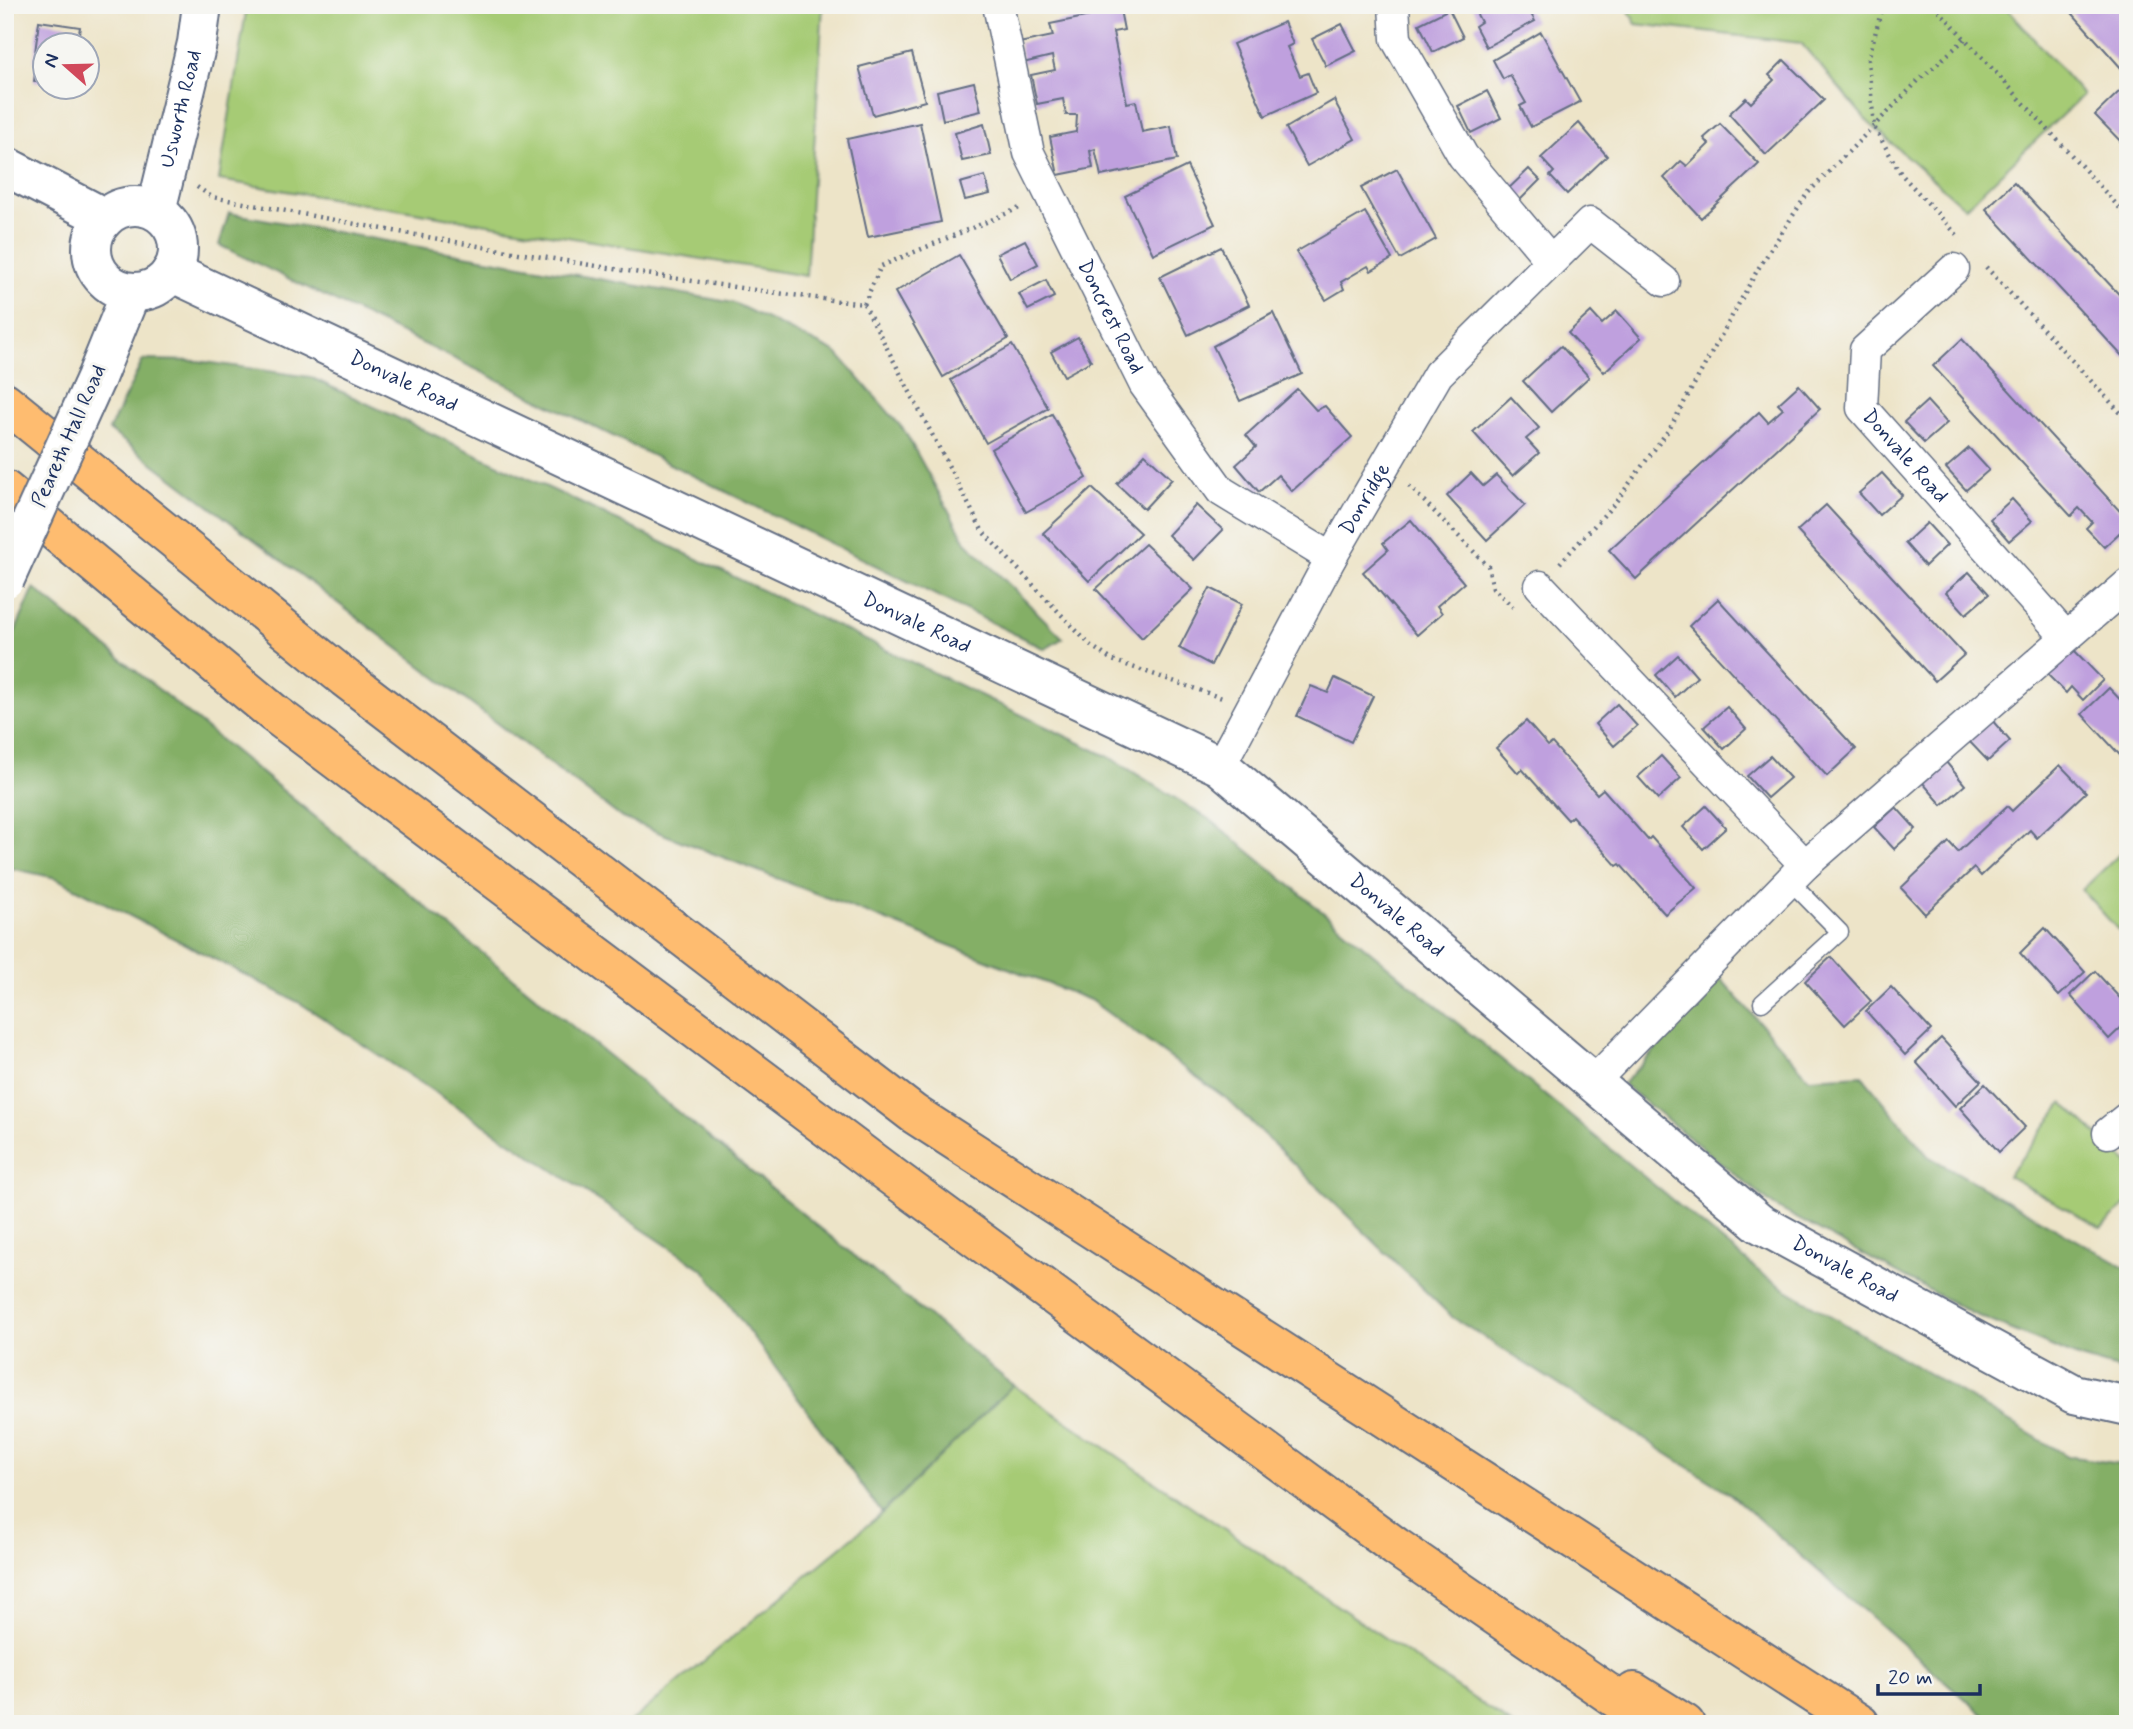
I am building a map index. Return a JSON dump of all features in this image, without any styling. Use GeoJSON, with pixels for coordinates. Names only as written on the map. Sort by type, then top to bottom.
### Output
{"type":"FeatureCollection","features":[{"type":"Feature","properties":{"kind":"highway"},"geometry":{"type":"LineString","coordinates":[[5,402],[345,678],[914,1114],[1859,1723]]}},
{"type":"Feature","properties":{"kind":"highway"},"geometry":{"type":"LineString","coordinates":[[5,490],[286,722],[882,1169],[1396,1547],[1653,1724]]}},
{"type":"Feature","properties":{"kind":"highway"},"geometry":{"type":"LineString","coordinates":[[1396,1547],[1685,1724]]}},
{"type":"Feature","properties":{"kind":"street","name":"Usworth Road"},"geometry":{"type":"LineString","coordinates":[[156,211],[197,43],[202,5]]}},
{"type":"Feature","properties":{"kind":"street","name":"Doncrest Road"},"geometry":{"type":"LineString","coordinates":[[998,5],[1029,153],[1144,384],[1221,491],[1331,558]]}},
{"type":"Feature","properties":{"kind":"street"},"geometry":{"type":"LineString","coordinates":[[1394,5],[1396,39],[1463,156],[1551,261]]}},
{"type":"Feature","properties":{"kind":"street"},"geometry":{"type":"LineString","coordinates":[[5,166],[105,218]]}},
{"type":"Feature","properties":{"kind":"street"},"geometry":{"type":"LineString","coordinates":[[135,205],[156,211],[167,220],[175,232],[178,246],[177,260],[164,281],[142,292],[117,288],[105,281],[92,256],[94,236],[105,218],[124,207],[135,205]]}},
{"type":"Feature","properties":{"kind":"street","name":"Donridge"},"geometry":{"type":"LineString","coordinates":[[1220,766],[1331,558],[1438,374],[1590,223],[1664,281]]}},
{"type":"Feature","properties":{"kind":"street","name":"Donvale Road"},"geometry":{"type":"LineString","coordinates":[[1961,258],[1865,350],[1862,408],[2066,637]]}},
{"type":"Feature","properties":{"kind":"street","name":"Donvale Road"},"geometry":{"type":"LineString","coordinates":[[171,272],[1220,766],[1759,1223],[2074,1394],[2128,1406]]}},
{"type":"Feature","properties":{"kind":"street","name":"Peareth Hall Road"},"geometry":{"type":"LineString","coordinates":[[5,579],[96,378],[131,292]]}},
{"type":"Feature","properties":{"kind":"street"},"geometry":{"type":"LineString","coordinates":[[1593,1082],[1798,873],[2128,584]]}},
{"type":"Feature","properties":{"kind":"street"},"geometry":{"type":"LineString","coordinates":[[1540,586],[1798,873]]}},
{"type":"Feature","properties":{"kind":"lane"},"geometry":{"type":"LineString","coordinates":[[1762,1003],[1840,932],[1798,873]]}},
{"type":"Feature","properties":{"kind":"path"},"geometry":{"type":"LineString","coordinates":[[1883,5],[1868,60],[1874,127],[1901,174],[1961,258]]}},
{"type":"Feature","properties":{"kind":"path"},"geometry":{"type":"LineString","coordinates":[[1934,5],[2128,217]]}},
{"type":"Feature","properties":{"kind":"path"},"geometry":{"type":"LineString","coordinates":[[1386,463],[1488,566],[1493,588],[1514,607],[1540,586],[1615,503],[1670,428],[1758,269],[1807,194],[1918,81],[1965,39]]}},
{"type":"Feature","properties":{"kind":"path"},"geometry":{"type":"LineString","coordinates":[[169,165],[212,197],[476,246],[761,291],[864,304]]}},
{"type":"Feature","properties":{"kind":"path"},"geometry":{"type":"LineString","coordinates":[[864,304],[881,266],[1050,196]]}},
{"type":"Feature","properties":{"kind":"path"},"geometry":{"type":"LineString","coordinates":[[1986,267],[2128,421]]}},
{"type":"Feature","properties":{"kind":"path"},"geometry":{"type":"LineString","coordinates":[[864,304],[983,532],[1090,645],[1112,660],[1251,708]]}},
{"type":"Feature","properties":{"kind":"green space"},"geometry":{"type":"Polygon","coordinates":[[[247,5],[823,5],[806,276],[219,180],[247,5]]]}},
{"type":"Feature","properties":{"kind":"green space"},"geometry":{"type":"Polygon","coordinates":[[[1626,5],[2004,5],[2083,95],[1965,208],[1868,122],[1801,43],[1636,24],[1626,5]]]}},
{"type":"Feature","properties":{"kind":"green space"},"geometry":{"type":"Polygon","coordinates":[[[229,213],[734,303],[837,353],[904,430],[966,542],[1063,638],[1045,649],[219,245],[229,213]]]}},
{"type":"Feature","properties":{"kind":"green space"},"geometry":{"type":"Polygon","coordinates":[[[143,360],[198,361],[310,377],[566,496],[1109,757],[1212,821],[1767,1278],[2067,1456],[2128,1465],[2128,1724],[1994,1724],[1729,1493],[1452,1317],[1227,1099],[1090,1000],[622,818],[109,430],[143,360]]]}},
{"type":"Feature","properties":{"kind":"green space"},"geometry":{"type":"Polygon","coordinates":[[[34,588],[1013,1385],[882,1513],[704,1270],[300,1003],[56,878],[5,867],[5,655],[34,588]]]}},
{"type":"Feature","properties":{"kind":"green space"},"geometry":{"type":"Polygon","coordinates":[[[2128,846],[2128,941],[2082,890],[2128,846]]]}},
{"type":"Feature","properties":{"kind":"green space"},"geometry":{"type":"Polygon","coordinates":[[[1721,979],[1809,1078],[1862,1075],[1928,1156],[2128,1269],[2128,1372],[2080,1358],[1971,1313],[1774,1206],[1623,1084],[1721,979]]]}},
{"type":"Feature","properties":{"kind":"green space"},"geometry":{"type":"Polygon","coordinates":[[[2063,1103],[2128,1163],[2128,1203],[2101,1228],[2008,1176],[2063,1103]]]}},
{"type":"Feature","properties":{"kind":"green space"},"geometry":{"type":"Polygon","coordinates":[[[1013,1385],[1511,1724],[628,1724],[882,1513],[1013,1385]]]}},
{"type":"Feature","properties":{"kind":"building"},"geometry":{"type":"Polygon","coordinates":[[[1234,5],[1290,5],[1290,8],[1234,8],[1234,5]]]}},
{"type":"Feature","properties":{"kind":"building"},"geometry":{"type":"Polygon","coordinates":[[[1472,5],[1526,5],[1535,21],[1486,47],[1475,26],[1481,22],[1472,5]]]}},
{"type":"Feature","properties":{"kind":"building"},"geometry":{"type":"Polygon","coordinates":[[[2065,5],[2118,5],[2128,16],[2128,64],[2122,69],[2065,5]]]}},
{"type":"Feature","properties":{"kind":"building"},"geometry":{"type":"Polygon","coordinates":[[[1449,9],[1463,37],[1433,52],[1419,24],[1449,9]]]}},
{"type":"Feature","properties":{"kind":"building"},"geometry":{"type":"Polygon","coordinates":[[[1120,10],[1124,30],[1113,32],[1127,103],[1136,101],[1142,132],[1171,126],[1177,160],[1101,176],[1095,149],[1090,151],[1093,168],[1058,175],[1050,137],[1076,132],[1077,115],[1066,115],[1063,99],[1037,104],[1031,75],[1055,70],[1052,56],[1023,63],[1019,43],[1053,36],[1050,24],[1120,10]]]}},
{"type":"Feature","properties":{"kind":"building"},"geometry":{"type":"Polygon","coordinates":[[[39,21],[80,27],[79,32],[38,32],[39,21]]]}},
{"type":"Feature","properties":{"kind":"building"},"geometry":{"type":"Polygon","coordinates":[[[1284,22],[1293,44],[1287,47],[1300,76],[1308,73],[1316,93],[1265,116],[1233,44],[1284,22]]]}},
{"type":"Feature","properties":{"kind":"building"},"geometry":{"type":"Polygon","coordinates":[[[1342,24],[1356,51],[1326,66],[1312,39],[1342,24]]]}},
{"type":"Feature","properties":{"kind":"building"},"geometry":{"type":"Polygon","coordinates":[[[1541,32],[1580,102],[1531,127],[1520,106],[1526,103],[1510,75],[1503,79],[1493,60],[1541,32]]]}},
{"type":"Feature","properties":{"kind":"building"},"geometry":{"type":"Polygon","coordinates":[[[912,53],[925,101],[873,115],[859,67],[912,53]]]}},
{"type":"Feature","properties":{"kind":"building"},"geometry":{"type":"Polygon","coordinates":[[[1784,60],[1824,100],[1766,155],[1729,114],[1746,98],[1751,103],[1774,80],[1769,75],[1784,60]]]}},
{"type":"Feature","properties":{"kind":"building"},"geometry":{"type":"Polygon","coordinates":[[[974,82],[981,111],[943,120],[937,91],[974,82]]]}},
{"type":"Feature","properties":{"kind":"building"},"geometry":{"type":"Polygon","coordinates":[[[2122,89],[2128,95],[2128,149],[2095,115],[2122,89]]]}},
{"type":"Feature","properties":{"kind":"building"},"geometry":{"type":"Polygon","coordinates":[[[1487,91],[1501,118],[1471,133],[1458,106],[1487,91]]]}},
{"type":"Feature","properties":{"kind":"building"},"geometry":{"type":"Polygon","coordinates":[[[1334,100],[1355,139],[1307,166],[1286,128],[1334,100]]]}},
{"type":"Feature","properties":{"kind":"building"},"geometry":{"type":"Polygon","coordinates":[[[920,123],[941,222],[868,237],[847,139],[920,123]]]}},
{"type":"Feature","properties":{"kind":"building"},"geometry":{"type":"Polygon","coordinates":[[[1579,123],[1607,156],[1567,194],[1550,176],[1554,172],[1541,158],[1579,123]]]}},
{"type":"Feature","properties":{"kind":"building"},"geometry":{"type":"Polygon","coordinates":[[[984,124],[991,155],[962,161],[955,133],[984,124]]]}},
{"type":"Feature","properties":{"kind":"building"},"geometry":{"type":"Polygon","coordinates":[[[1720,124],[1759,164],[1701,218],[1664,178],[1681,161],[1687,166],[1709,144],[1704,138],[1720,124]]]}},
{"type":"Feature","properties":{"kind":"building"},"geometry":{"type":"Polygon","coordinates":[[[1187,166],[1215,224],[1153,254],[1125,196],[1187,166]]]}},
{"type":"Feature","properties":{"kind":"building"},"geometry":{"type":"Polygon","coordinates":[[[1397,169],[1436,239],[1400,259],[1361,188],[1397,169]]]}},
{"type":"Feature","properties":{"kind":"building"},"geometry":{"type":"Polygon","coordinates":[[[1529,169],[1540,180],[1516,204],[1505,192],[1529,169]]]}},
{"type":"Feature","properties":{"kind":"building"},"geometry":{"type":"Polygon","coordinates":[[[985,176],[990,194],[965,200],[960,183],[985,176]]]}},
{"type":"Feature","properties":{"kind":"building"},"geometry":{"type":"Polygon","coordinates":[[[2014,182],[2128,304],[2128,359],[2126,356],[2124,358],[1986,209],[2014,182]]]}},
{"type":"Feature","properties":{"kind":"building"},"geometry":{"type":"Polygon","coordinates":[[[1365,212],[1392,259],[1371,271],[1368,266],[1341,282],[1344,289],[1326,300],[1296,252],[1365,212]]]}},
{"type":"Feature","properties":{"kind":"building"},"geometry":{"type":"Polygon","coordinates":[[[1025,240],[1038,264],[1010,279],[997,254],[1025,240]]]}},
{"type":"Feature","properties":{"kind":"building"},"geometry":{"type":"Polygon","coordinates":[[[1221,247],[1249,305],[1188,335],[1160,277],[1221,247]]]}},
{"type":"Feature","properties":{"kind":"building"},"geometry":{"type":"Polygon","coordinates":[[[959,255],[1008,339],[943,377],[895,292],[959,255]]]}},
{"type":"Feature","properties":{"kind":"building"},"geometry":{"type":"Polygon","coordinates":[[[1046,280],[1054,297],[1028,310],[1019,294],[1046,280]]]}},
{"type":"Feature","properties":{"kind":"building"},"geometry":{"type":"Polygon","coordinates":[[[1617,311],[1641,338],[1604,372],[1568,333],[1591,312],[1602,324],[1617,311]]]}},
{"type":"Feature","properties":{"kind":"building"},"geometry":{"type":"Polygon","coordinates":[[[1273,313],[1302,374],[1240,401],[1213,346],[1273,313]]]}},
{"type":"Feature","properties":{"kind":"building"},"geometry":{"type":"Polygon","coordinates":[[[1078,337],[1091,361],[1064,376],[1051,352],[1078,337]]]}},
{"type":"Feature","properties":{"kind":"building"},"geometry":{"type":"Polygon","coordinates":[[[1962,339],[2128,520],[2128,525],[2104,547],[2086,528],[2092,522],[2079,508],[2071,516],[1933,366],[1962,339]]]}},
{"type":"Feature","properties":{"kind":"building"},"geometry":{"type":"Polygon","coordinates":[[[1012,345],[1048,408],[986,443],[951,380],[1012,345]]]}},
{"type":"Feature","properties":{"kind":"building"},"geometry":{"type":"Polygon","coordinates":[[[1561,346],[1589,377],[1551,412],[1523,381],[1561,346]]]}},
{"type":"Feature","properties":{"kind":"building"},"geometry":{"type":"Polygon","coordinates":[[[1799,385],[1820,409],[1636,579],[1609,550],[1759,412],[1768,422],[1783,409],[1778,404],[1799,385]]]}},
{"type":"Feature","properties":{"kind":"building"},"geometry":{"type":"Polygon","coordinates":[[[1297,389],[1316,410],[1325,406],[1352,437],[1292,491],[1278,475],[1259,492],[1236,465],[1256,447],[1246,435],[1297,389]]]}},
{"type":"Feature","properties":{"kind":"building"},"geometry":{"type":"Polygon","coordinates":[[[1511,397],[1539,428],[1526,439],[1539,453],[1513,476],[1473,432],[1511,397]]]}},
{"type":"Feature","properties":{"kind":"building"},"geometry":{"type":"Polygon","coordinates":[[[1927,401],[1947,423],[1924,443],[1904,422],[1927,401]]]}},
{"type":"Feature","properties":{"kind":"building"},"geometry":{"type":"Polygon","coordinates":[[[1052,414],[1087,478],[1026,512],[991,449],[1052,414]]]}},
{"type":"Feature","properties":{"kind":"building"},"geometry":{"type":"Polygon","coordinates":[[[1969,448],[1989,470],[1966,490],[1946,468],[1969,448]]]}},
{"type":"Feature","properties":{"kind":"building"},"geometry":{"type":"Polygon","coordinates":[[[1145,454],[1172,479],[1144,509],[1117,484],[1145,454]]]}},
{"type":"Feature","properties":{"kind":"building"},"geometry":{"type":"Polygon","coordinates":[[[1471,473],[1483,486],[1496,475],[1525,505],[1487,540],[1447,496],[1471,473]]]}},
{"type":"Feature","properties":{"kind":"building"},"geometry":{"type":"Polygon","coordinates":[[[1882,473],[1902,495],[1879,515],[1859,493],[1882,473]]]}},
{"type":"Feature","properties":{"kind":"building"},"geometry":{"type":"Polygon","coordinates":[[[1092,488],[1140,533],[1089,581],[1043,533],[1092,488]]]}},
{"type":"Feature","properties":{"kind":"building"},"geometry":{"type":"Polygon","coordinates":[[[2012,499],[2032,521],[2009,541],[1990,519],[2012,499]]]}},
{"type":"Feature","properties":{"kind":"building"},"geometry":{"type":"Polygon","coordinates":[[[1196,505],[1223,530],[1194,560],[1168,535],[1196,505]]]}},
{"type":"Feature","properties":{"kind":"building"},"geometry":{"type":"Polygon","coordinates":[[[1826,505],[1964,655],[1935,681],[1797,531],[1826,505]]]}},
{"type":"Feature","properties":{"kind":"building"},"geometry":{"type":"Polygon","coordinates":[[[1411,520],[1464,583],[1437,606],[1442,613],[1417,635],[1363,572],[1388,550],[1383,543],[1411,520]]]}},
{"type":"Feature","properties":{"kind":"building"},"geometry":{"type":"Polygon","coordinates":[[[1927,523],[1947,545],[1925,566],[1905,543],[1927,523]]]}},
{"type":"Feature","properties":{"kind":"building"},"geometry":{"type":"Polygon","coordinates":[[[1145,544],[1193,589],[1142,638],[1096,589],[1145,544]]]}},
{"type":"Feature","properties":{"kind":"building"},"geometry":{"type":"Polygon","coordinates":[[[1969,572],[1989,594],[1966,614],[1946,592],[1969,572]]]}},
{"type":"Feature","properties":{"kind":"building"},"geometry":{"type":"Polygon","coordinates":[[[1210,588],[1242,604],[1211,665],[1179,648],[1210,588]]]}},
{"type":"Feature","properties":{"kind":"building"},"geometry":{"type":"Polygon","coordinates":[[[1718,599],[1856,749],[1827,776],[1689,626],[1718,599]]]}},
{"type":"Feature","properties":{"kind":"building"},"geometry":{"type":"Polygon","coordinates":[[[2071,647],[2103,680],[2083,700],[2071,687],[2066,693],[2045,672],[2071,647]]]}},
{"type":"Feature","properties":{"kind":"building"},"geometry":{"type":"Polygon","coordinates":[[[1678,655],[1697,677],[1675,697],[1656,675],[1678,655]]]}},
{"type":"Feature","properties":{"kind":"building"},"geometry":{"type":"Polygon","coordinates":[[[1335,678],[1373,696],[1351,742],[1297,716],[1311,686],[1328,693],[1335,678]]]}},
{"type":"Feature","properties":{"kind":"building"},"geometry":{"type":"Polygon","coordinates":[[[2109,688],[2128,708],[2128,764],[2082,714],[2109,688]]]}},
{"type":"Feature","properties":{"kind":"building"},"geometry":{"type":"Polygon","coordinates":[[[1617,704],[1637,726],[1614,746],[1595,724],[1617,704]]]}},
{"type":"Feature","properties":{"kind":"building"},"geometry":{"type":"Polygon","coordinates":[[[1727,707],[1746,729],[1724,749],[1704,727],[1727,707]]]}},
{"type":"Feature","properties":{"kind":"building"},"geometry":{"type":"Polygon","coordinates":[[[1991,719],[2010,741],[1988,761],[1968,740],[1991,719]]]}},
{"type":"Feature","properties":{"kind":"building"},"geometry":{"type":"Polygon","coordinates":[[[1526,721],[1548,746],[1552,743],[1597,794],[1603,789],[1648,840],[1651,837],[1696,888],[1665,914],[1572,816],[1568,820],[1522,769],[1518,773],[1496,748],[1526,721]]]}},
{"type":"Feature","properties":{"kind":"building"},"geometry":{"type":"Polygon","coordinates":[[[1661,756],[1681,778],[1658,799],[1638,777],[1661,756]]]}},
{"type":"Feature","properties":{"kind":"building"},"geometry":{"type":"Polygon","coordinates":[[[1770,756],[1790,778],[1767,798],[1747,776],[1770,756]]]}},
{"type":"Feature","properties":{"kind":"building"},"geometry":{"type":"Polygon","coordinates":[[[1946,762],[1965,785],[1942,805],[1923,783],[1946,762]]]}},
{"type":"Feature","properties":{"kind":"building"},"geometry":{"type":"Polygon","coordinates":[[[2060,765],[2086,792],[2037,838],[2030,830],[1981,876],[1974,868],[1925,914],[1901,888],[1949,842],[1958,852],[2007,806],[2012,811],[2060,765]]]}},
{"type":"Feature","properties":{"kind":"building"},"geometry":{"type":"Polygon","coordinates":[[[1706,806],[1726,828],[1703,849],[1683,827],[1706,806]]]}},
{"type":"Feature","properties":{"kind":"building"},"geometry":{"type":"Polygon","coordinates":[[[1896,807],[1916,829],[1894,849],[1874,827],[1896,807]]]}},
{"type":"Feature","properties":{"kind":"building"},"geometry":{"type":"Polygon","coordinates":[[[2045,928],[2085,972],[2059,996],[2020,953],[2045,928]]]}},
{"type":"Feature","properties":{"kind":"building"},"geometry":{"type":"Polygon","coordinates":[[[1831,957],[1871,1001],[1845,1025],[1805,981],[1831,957]]]}},
{"type":"Feature","properties":{"kind":"building"},"geometry":{"type":"Polygon","coordinates":[[[2095,971],[2128,1007],[2128,1021],[2109,1039],[2070,995],[2095,971]]]}},
{"type":"Feature","properties":{"kind":"building"},"geometry":{"type":"Polygon","coordinates":[[[1891,987],[1931,1030],[1905,1055],[1866,1011],[1891,987]]]}},
{"type":"Feature","properties":{"kind":"building"},"geometry":{"type":"Polygon","coordinates":[[[1941,1038],[1981,1081],[1955,1106],[1916,1062],[1941,1038]]]}},
{"type":"Feature","properties":{"kind":"building"},"geometry":{"type":"Polygon","coordinates":[[[1985,1084],[2025,1127],[1999,1152],[1960,1108],[1985,1084]]]}}]}
